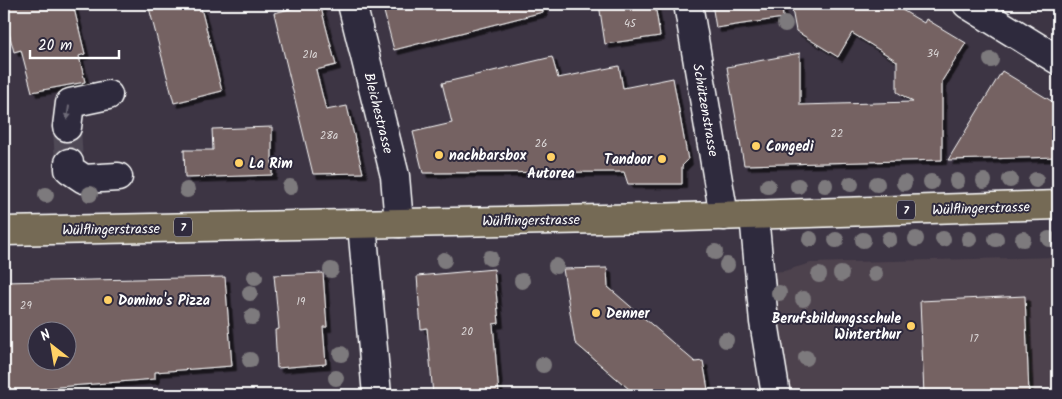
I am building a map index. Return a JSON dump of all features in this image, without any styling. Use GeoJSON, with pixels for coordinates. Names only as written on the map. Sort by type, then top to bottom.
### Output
{"type":"FeatureCollection","features":[{"type":"Feature","properties":{"kind":"main road","name":"Wülflingerstrasse"},"geometry":{"type":"LineString","coordinates":[[4,231],[724,216],[1058,205]]}},
{"type":"Feature","properties":{"kind":"street","name":"Bleichestrasse"},"geometry":{"type":"LineString","coordinates":[[352,4],[395,176],[399,223]]}},
{"type":"Feature","properties":{"kind":"street","name":"Schützenstrasse"},"geometry":{"type":"LineString","coordinates":[[688,4],[724,216]]}},
{"type":"Feature","properties":{"kind":"street"},"geometry":{"type":"LineString","coordinates":[[967,4],[1058,60]]}},
{"type":"Feature","properties":{"kind":"street"},"geometry":{"type":"LineString","coordinates":[[66,127],[70,103],[108,95]]}},
{"type":"Feature","properties":{"kind":"street"},"geometry":{"type":"LineString","coordinates":[[69,163],[69,169],[84,179],[118,177]]}},
{"type":"Feature","properties":{"kind":"street"},"geometry":{"type":"LineString","coordinates":[[754,215],[764,322],[776,395]]}},
{"type":"Feature","properties":{"kind":"street"},"geometry":{"type":"LineString","coordinates":[[362,224],[377,395]]}},
{"type":"Feature","properties":{"kind":"shaded area","name":"Berufsbildungsschule Winterthur"},"geometry":{"type":"Polygon","coordinates":[[[1058,257],[1058,395],[776,395],[759,273],[784,271],[811,263],[1058,257]]]}},
{"type":"Feature","properties":{"kind":"building"},"geometry":{"type":"Polygon","coordinates":[[[4,4],[73,4],[85,54],[79,56],[85,82],[32,92],[21,50],[14,52],[4,14],[4,4]]]}},
{"type":"Feature","properties":{"kind":"building"},"geometry":{"type":"Polygon","coordinates":[[[148,4],[200,4],[222,91],[174,103],[148,4]]]}},
{"type":"Feature","properties":{"kind":"building"},"geometry":{"type":"Polygon","coordinates":[[[309,4],[320,4],[336,65],[316,70],[326,110],[347,106],[363,173],[313,174],[274,13],[309,4]]]}},
{"type":"Feature","properties":{"kind":"building"},"geometry":{"type":"Polygon","coordinates":[[[382,4],[542,4],[543,12],[394,50],[382,4]]]}},
{"type":"Feature","properties":{"kind":"building"},"geometry":{"type":"Polygon","coordinates":[[[599,4],[655,4],[660,36],[605,44],[599,4]]]}},
{"type":"Feature","properties":{"kind":"building"},"geometry":{"type":"Polygon","coordinates":[[[712,4],[782,4],[783,18],[716,28],[712,4]]]}},
{"type":"Feature","properties":{"kind":"building"},"geometry":{"type":"Polygon","coordinates":[[[791,4],[892,4],[924,23],[926,19],[966,43],[942,81],[942,160],[744,165],[727,67],[800,53],[800,105],[913,102],[897,92],[897,61],[852,33],[838,57],[796,31],[791,4]]]}},
{"type":"Feature","properties":{"kind":"building"},"geometry":{"type":"Polygon","coordinates":[[[552,57],[558,78],[619,66],[623,88],[673,78],[688,160],[682,166],[682,184],[628,184],[624,172],[423,173],[413,132],[452,123],[442,83],[552,57]]]}},
{"type":"Feature","properties":{"kind":"building"},"geometry":{"type":"Polygon","coordinates":[[[1002,71],[1058,105],[1058,157],[948,160],[1002,71]]]}},
{"type":"Feature","properties":{"kind":"building"},"geometry":{"type":"Polygon","coordinates":[[[272,127],[272,175],[185,178],[184,150],[213,150],[212,129],[272,127]]]}},
{"type":"Feature","properties":{"kind":"building"},"geometry":{"type":"Polygon","coordinates":[[[607,268],[608,287],[695,362],[703,361],[709,395],[636,395],[575,343],[563,269],[607,268]]]}},
{"type":"Feature","properties":{"kind":"building"},"geometry":{"type":"Polygon","coordinates":[[[494,269],[499,323],[493,324],[499,395],[433,395],[427,328],[421,329],[417,276],[494,269]]]}},
{"type":"Feature","properties":{"kind":"building"},"geometry":{"type":"Polygon","coordinates":[[[323,273],[327,327],[323,327],[326,364],[277,368],[275,330],[279,329],[274,275],[323,273]]]}},
{"type":"Feature","properties":{"kind":"building"},"geometry":{"type":"Polygon","coordinates":[[[225,277],[232,366],[155,372],[155,379],[46,388],[47,395],[4,395],[4,282],[225,277]]]}},
{"type":"Feature","properties":{"kind":"building"},"geometry":{"type":"Polygon","coordinates":[[[1025,296],[1029,395],[924,395],[920,301],[1025,296]]]}},
{"type":"Feature","properties":{"kind":"tunnel"},"geometry":{"type":"LineString","coordinates":[[67,127],[69,163]]}},
{"type":"Feature","properties":{"kind":"place","name":"Congedi"},"geometry":{"type":"Point","coordinates":[756,146]}},
{"type":"Feature","properties":{"kind":"place","name":"nachbarsbox"},"geometry":{"type":"Point","coordinates":[439,155]}},
{"type":"Feature","properties":{"kind":"place","name":"Autorea"},"geometry":{"type":"Point","coordinates":[551,157]}},
{"type":"Feature","properties":{"kind":"place","name":"Tandoor"},"geometry":{"type":"Point","coordinates":[662,159]}},
{"type":"Feature","properties":{"kind":"place","name":"La Rim"},"geometry":{"type":"Point","coordinates":[239,163]}},
{"type":"Feature","properties":{"kind":"place","name":"Domino's Pizza"},"geometry":{"type":"Point","coordinates":[108,300]}},
{"type":"Feature","properties":{"kind":"place","name":"Denner"},"geometry":{"type":"Point","coordinates":[596,313]}},
{"type":"Feature","properties":{"kind":"place","name":"Berufsbildungsschule Winterthur"},"geometry":{"type":"Point","coordinates":[911,326]}}]}
